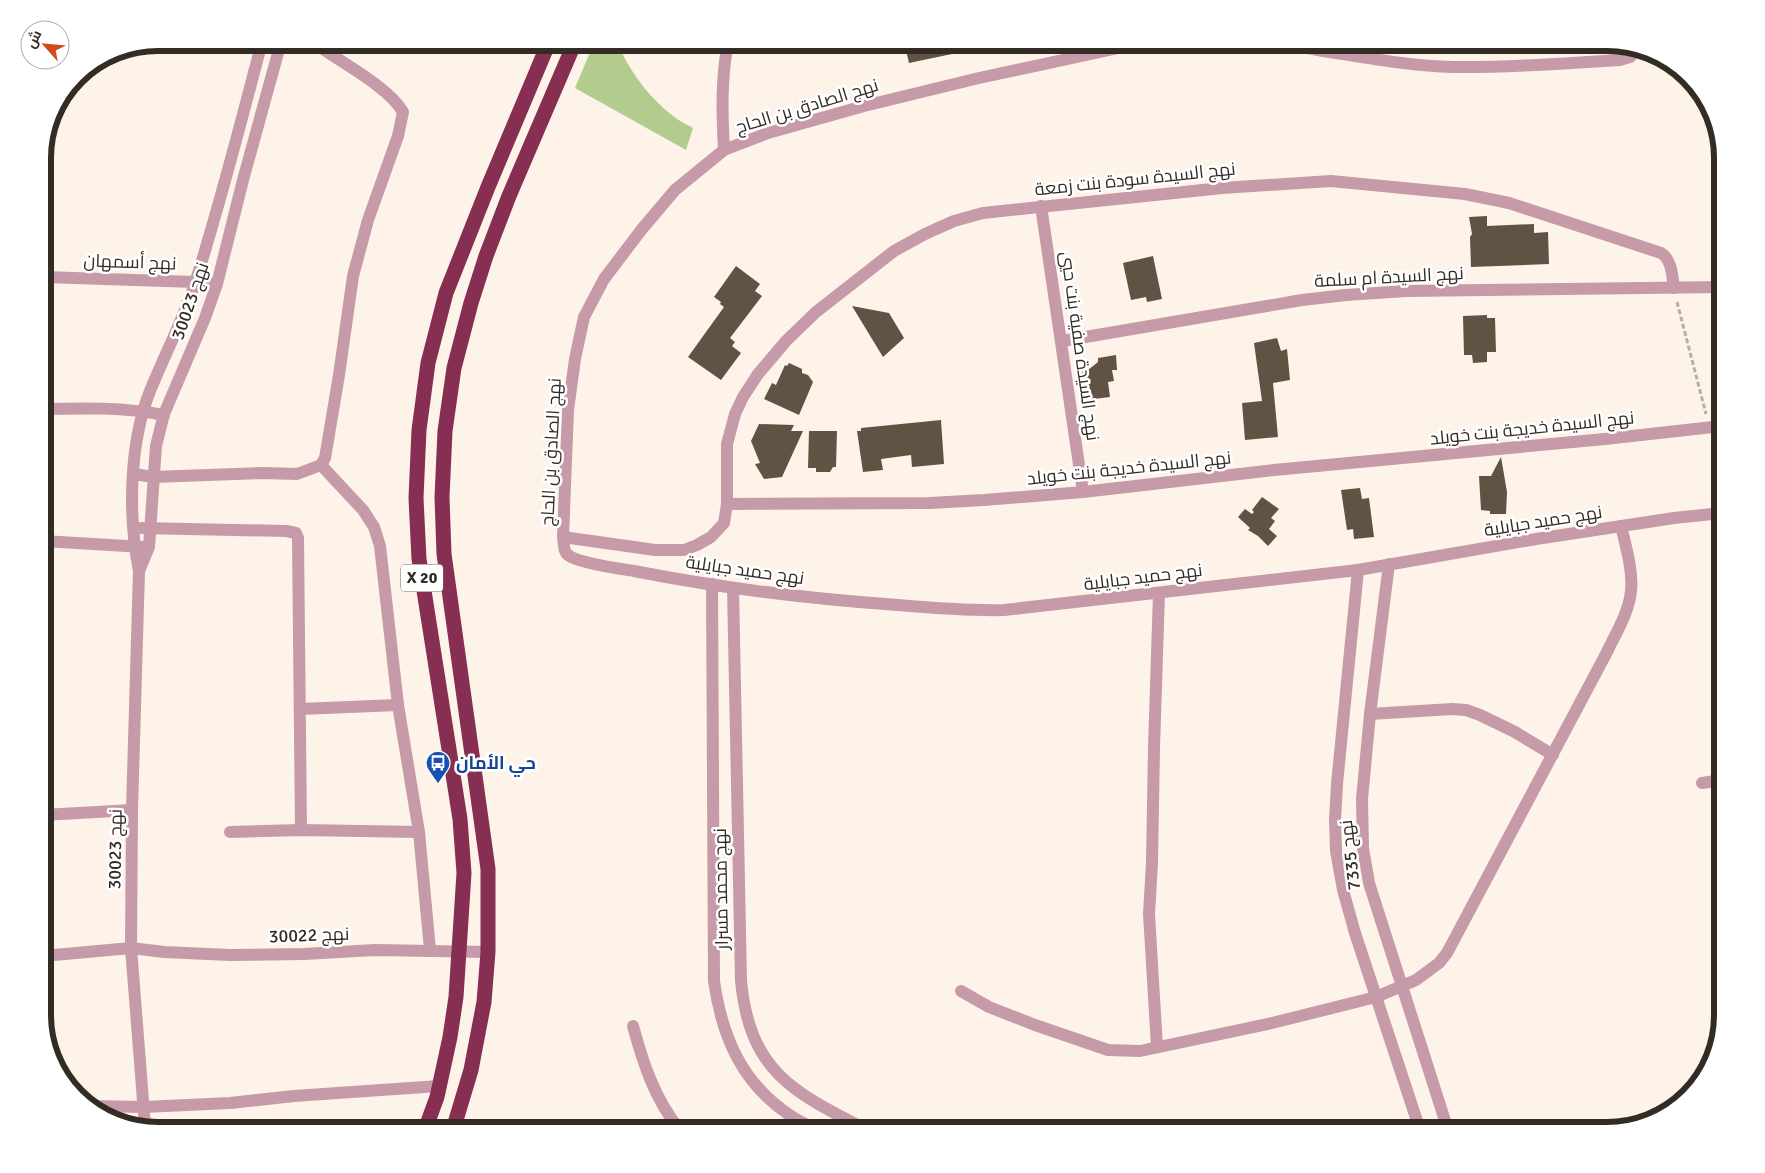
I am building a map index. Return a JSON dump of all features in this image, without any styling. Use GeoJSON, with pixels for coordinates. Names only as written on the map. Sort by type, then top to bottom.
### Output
{"type":"FeatureCollection","features":[{"type":"Feature","properties":{"kind":"highway","name":"X 20"},"geometry":{"type":"LineString","coordinates":[[428,1122],[439,1086],[450,1037],[456,997],[464,873],[460,819],[419,559],[416,498],[419,430],[428,362],[446,293],[545,51]]}},
{"type":"Feature","properties":{"kind":"highway","name":"X 20"},"geometry":{"type":"LineString","coordinates":[[457,1122],[477,1041],[484,1002],[488,952],[488,869],[444,554],[442,497],[444,431],[454,368],[471,303],[486,256],[509,196],[571,51]]}},
{"type":"Feature","properties":{"kind":"street","name":"نهج 30023"},"geometry":{"type":"LineString","coordinates":[[145,1121],[131,948],[132,810],[139,571],[134,546],[136,447],[149,393],[196,282],[260,51]]}},
{"type":"Feature","properties":{"kind":"street","name":"نهج 30023"},"geometry":{"type":"LineString","coordinates":[[139,571],[149,547],[156,446],[164,415],[205,318],[217,284],[279,51]]}},
{"type":"Feature","properties":{"kind":"street"},"geometry":{"type":"LineString","coordinates":[[322,466],[330,432],[353,276],[368,220],[398,136],[403,112],[398,103],[364,76],[326,51]]}},
{"type":"Feature","properties":{"kind":"street"},"geometry":{"type":"LineString","coordinates":[[724,150],[722,110],[723,76],[727,51]]}},
{"type":"Feature","properties":{"kind":"street","name":"نهج الصادق بن الحاج"},"geometry":{"type":"LineString","coordinates":[[568,555],[565,549],[564,537],[568,410],[584,317],[604,279],[674,190],[724,150],[768,133],[864,106],[979,78],[1104,51]]}},
{"type":"Feature","properties":{"kind":"street"},"geometry":{"type":"LineString","coordinates":[[1324,51],[1411,64],[1453,67],[1551,65],[1620,60],[1632,55]]}},
{"type":"Feature","properties":{"kind":"street","name":"نهج السيدة سودة بنت زمعة"},"geometry":{"type":"LineString","coordinates":[[727,504],[727,444],[736,414],[743,397],[758,374],[786,342],[816,312],[894,251],[954,221],[984,213],[1222,188],[1331,181],[1464,194],[1509,203],[1661,253],[1669,262],[1674,288]]}},
{"type":"Feature","properties":{"kind":"street","name":"نهج السيدة صفية بنت حيي"},"geometry":{"type":"LineString","coordinates":[[1041,206],[1083,492]]}},
{"type":"Feature","properties":{"kind":"street","name":"نهج أسمهان"},"geometry":{"type":"LineString","coordinates":[[51,277],[217,284]]}},
{"type":"Feature","properties":{"kind":"street","name":"نهج السيدة ام سلمة"},"geometry":{"type":"LineString","coordinates":[[1062,341],[1302,300],[1346,295],[1406,291],[1714,287]]}},
{"type":"Feature","properties":{"kind":"street"},"geometry":{"type":"LineString","coordinates":[[51,408],[91,407],[144,411],[164,415]]}},
{"type":"Feature","properties":{"kind":"street","name":"نهج السيدة خديجة بنت خويلد"},"geometry":{"type":"LineString","coordinates":[[727,504],[930,503],[984,500],[1083,492],[1264,471],[1596,440],[1714,427]]}},
{"type":"Feature","properties":{"kind":"street"},"geometry":{"type":"LineString","coordinates":[[134,474],[153,476],[297,474],[322,466]]}},
{"type":"Feature","properties":{"kind":"street"},"geometry":{"type":"LineString","coordinates":[[322,466],[350,495],[374,527],[380,546],[398,705],[419,832],[430,950]]}},
{"type":"Feature","properties":{"kind":"street"},"geometry":{"type":"LineString","coordinates":[[564,537],[655,550],[684,550],[698,546],[711,537],[724,523],[727,504]]}},
{"type":"Feature","properties":{"kind":"street","name":"نهج حميد جبايلية"},"geometry":{"type":"LineString","coordinates":[[568,555],[577,559],[620,569],[733,588],[852,602],[985,611],[1022,609],[1358,570],[1536,539],[1714,514]]}},
{"type":"Feature","properties":{"kind":"street"},"geometry":{"type":"LineString","coordinates":[[961,991],[989,1007],[1108,1050],[1129,1051],[1157,1048],[1272,1023],[1376,997],[1426,974],[1447,953],[1607,652],[1628,604],[1631,580],[1622,526]]}},
{"type":"Feature","properties":{"kind":"street"},"geometry":{"type":"LineString","coordinates":[[134,528],[286,531],[296,533],[298,547],[302,830]]}},
{"type":"Feature","properties":{"kind":"street"},"geometry":{"type":"LineString","coordinates":[[51,541],[149,547]]}},
{"type":"Feature","properties":{"kind":"street","name":"نهج 7335"},"geometry":{"type":"LineString","coordinates":[[1389,564],[1370,714],[1362,799],[1363,848],[1368,883],[1445,1122]]}},
{"type":"Feature","properties":{"kind":"street","name":"نهج 7335"},"geometry":{"type":"LineString","coordinates":[[1358,570],[1339,756],[1335,820],[1336,851],[1343,890],[1417,1122]]}},
{"type":"Feature","properties":{"kind":"street","name":"نهج محمد مسرار"},"geometry":{"type":"LineString","coordinates":[[712,584],[714,981],[718,1008],[725,1033],[737,1058],[752,1080],[770,1100],[803,1122]]}},
{"type":"Feature","properties":{"kind":"street","name":"نهج محمد مسرار"},"geometry":{"type":"LineString","coordinates":[[733,588],[740,971],[743,1006],[750,1030],[776,1073],[795,1090],[816,1104],[851,1122]]}},
{"type":"Feature","properties":{"kind":"street"},"geometry":{"type":"LineString","coordinates":[[1157,1048],[1150,914],[1159,593]]}},
{"type":"Feature","properties":{"kind":"street"},"geometry":{"type":"LineString","coordinates":[[300,709],[398,705]]}},
{"type":"Feature","properties":{"kind":"street"},"geometry":{"type":"LineString","coordinates":[[1370,714],[1452,709],[1466,710],[1515,732],[1553,755]]}},
{"type":"Feature","properties":{"kind":"street"},"geometry":{"type":"LineString","coordinates":[[1702,783],[1714,781]]}},
{"type":"Feature","properties":{"kind":"street"},"geometry":{"type":"LineString","coordinates":[[51,815],[132,810]]}},
{"type":"Feature","properties":{"kind":"street"},"geometry":{"type":"LineString","coordinates":[[230,832],[302,830],[419,832]]}},
{"type":"Feature","properties":{"kind":"street","name":"نهج 30022"},"geometry":{"type":"LineString","coordinates":[[51,955],[131,948],[164,952],[230,955],[304,954],[375,950],[460,950],[488,952]]}},
{"type":"Feature","properties":{"kind":"street"},"geometry":{"type":"LineString","coordinates":[[633,1026],[642,1061],[657,1094],[675,1122]]}},
{"type":"Feature","properties":{"kind":"street"},"geometry":{"type":"LineString","coordinates":[[103,1106],[144,1107],[230,1103],[294,1096],[439,1086]]}},
{"type":"Feature","properties":{"kind":"street"},"geometry":{"type":"LineString","coordinates":[[789,1122],[792,1116]]}},
{"type":"Feature","properties":{"kind":"path"},"geometry":{"type":"LineString","coordinates":[[1674,288],[1709,427]]}},
{"type":"Feature","properties":{"kind":"green space"},"geometry":{"type":"Polygon","coordinates":[[[591,51],[623,51],[622,53],[632,71],[657,102],[675,118],[693,128],[686,150],[575,88],[591,51]]]}},
{"type":"Feature","properties":{"kind":"building"},"geometry":{"type":"Polygon","coordinates":[[[906,51],[966,51],[909,63],[906,51]]]}},
{"type":"Feature","properties":{"kind":"building"},"geometry":{"type":"Polygon","coordinates":[[[1487,216],[1487,226],[1534,224],[1534,233],[1548,232],[1549,264],[1471,267],[1470,237],[1472,234],[1469,217],[1487,216]]]}},
{"type":"Feature","properties":{"kind":"building"},"geometry":{"type":"Polygon","coordinates":[[[1153,256],[1162,299],[1147,302],[1146,297],[1131,300],[1123,263],[1153,256]]]}},
{"type":"Feature","properties":{"kind":"building"},"geometry":{"type":"Polygon","coordinates":[[[736,266],[760,284],[755,291],[762,296],[730,338],[735,342],[732,346],[741,353],[721,380],[688,357],[724,307],[714,297],[736,266]]]}},
{"type":"Feature","properties":{"kind":"building"},"geometry":{"type":"Polygon","coordinates":[[[852,306],[889,313],[904,338],[883,357],[852,306]]]}},
{"type":"Feature","properties":{"kind":"building"},"geometry":{"type":"Polygon","coordinates":[[[1487,315],[1487,318],[1495,318],[1496,352],[1487,352],[1487,362],[1473,363],[1472,355],[1464,355],[1463,316],[1487,315]]]}},
{"type":"Feature","properties":{"kind":"building"},"geometry":{"type":"Polygon","coordinates":[[[1277,338],[1281,351],[1287,349],[1290,380],[1273,383],[1278,437],[1245,440],[1242,403],[1262,401],[1254,343],[1277,338]]]}},
{"type":"Feature","properties":{"kind":"building"},"geometry":{"type":"Polygon","coordinates":[[[1116,355],[1117,370],[1112,370],[1114,381],[1108,382],[1110,397],[1086,400],[1082,370],[1088,370],[1098,362],[1098,358],[1116,355]]]}},
{"type":"Feature","properties":{"kind":"building"},"geometry":{"type":"Polygon","coordinates":[[[789,363],[802,369],[802,373],[808,375],[813,382],[799,415],[764,399],[772,383],[776,385],[785,365],[787,366],[789,363]]]}},
{"type":"Feature","properties":{"kind":"building"},"geometry":{"type":"Polygon","coordinates":[[[941,420],[944,464],[912,467],[911,455],[881,459],[883,470],[863,472],[857,431],[861,431],[861,428],[941,420]]]}},
{"type":"Feature","properties":{"kind":"building"},"geometry":{"type":"Polygon","coordinates":[[[759,424],[794,425],[791,431],[803,431],[782,477],[764,479],[755,464],[760,463],[751,441],[759,424]]]}},
{"type":"Feature","properties":{"kind":"building"},"geometry":{"type":"Polygon","coordinates":[[[809,431],[837,431],[836,467],[833,467],[830,472],[816,472],[816,468],[808,468],[809,431]]]}},
{"type":"Feature","properties":{"kind":"building"},"geometry":{"type":"Polygon","coordinates":[[[1501,457],[1507,492],[1506,514],[1490,514],[1490,511],[1481,510],[1479,476],[1491,476],[1501,457]]]}},
{"type":"Feature","properties":{"kind":"building"},"geometry":{"type":"Polygon","coordinates":[[[1360,488],[1362,499],[1369,498],[1374,537],[1354,539],[1353,529],[1347,530],[1341,490],[1360,488]]]}},
{"type":"Feature","properties":{"kind":"building"},"geometry":{"type":"Polygon","coordinates":[[[1262,497],[1279,509],[1271,518],[1275,521],[1269,529],[1277,536],[1268,546],[1258,536],[1248,530],[1250,528],[1238,517],[1245,509],[1252,514],[1254,512],[1252,510],[1262,497]]]}},
{"type":"Feature","properties":{"kind":"place","name":"حي الأمان"},"geometry":{"type":"Point","coordinates":[438,784]}}]}
